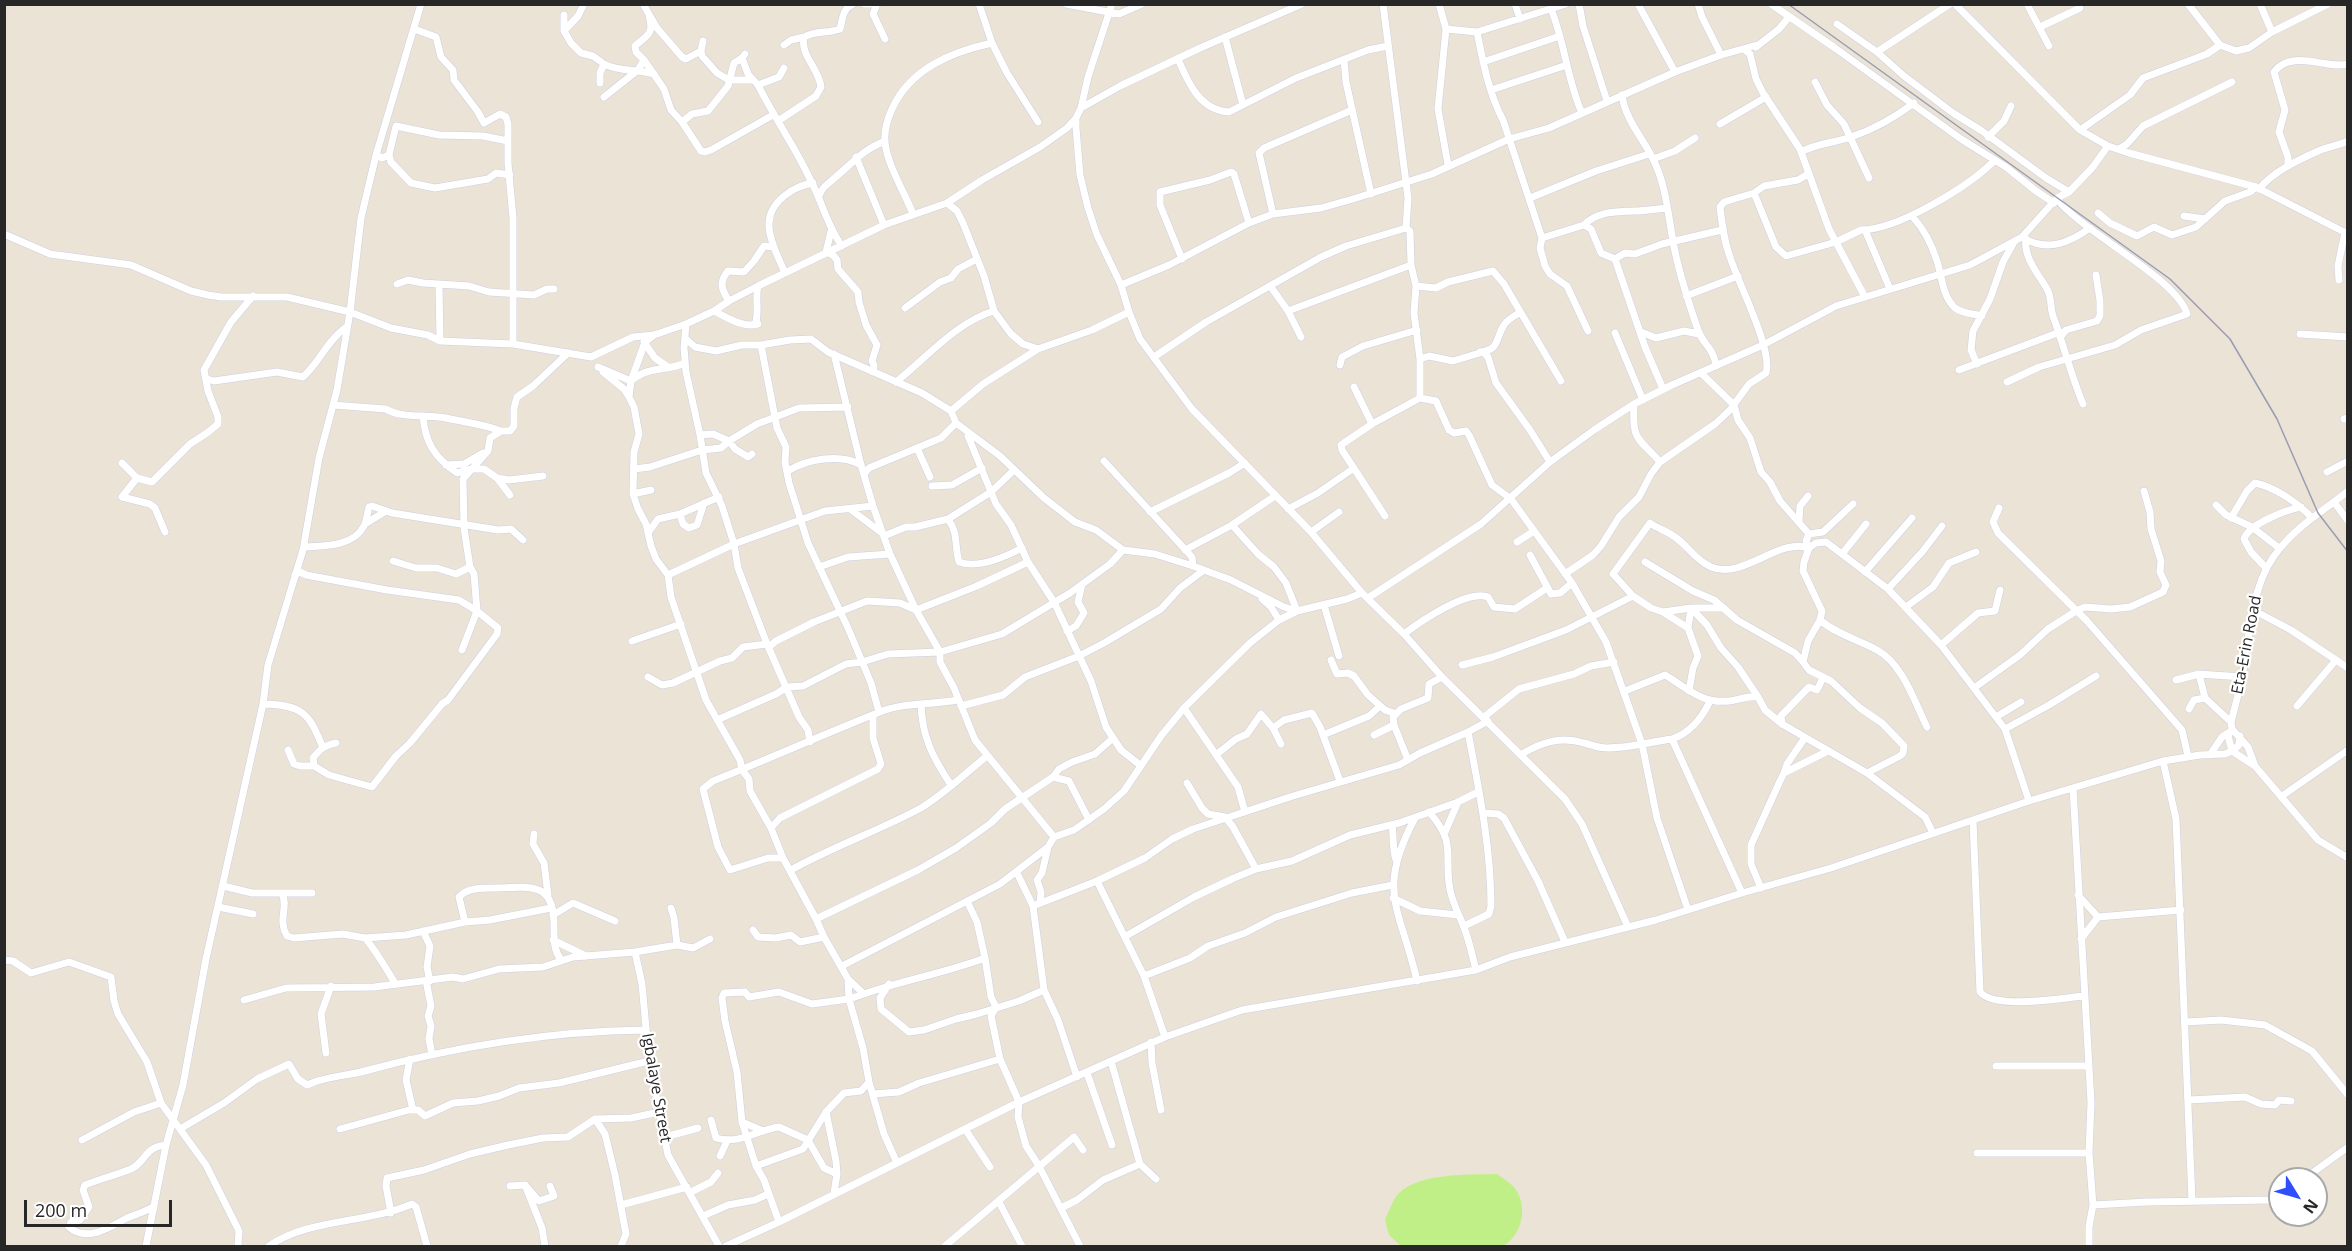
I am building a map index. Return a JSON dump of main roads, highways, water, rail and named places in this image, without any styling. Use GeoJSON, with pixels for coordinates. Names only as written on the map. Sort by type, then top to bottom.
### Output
{"type":"FeatureCollection","features":[{"type":"Feature","properties":{"kind":"railway"},"geometry":{"type":"LineString","coordinates":[[1788,4],[2170,279],[2230,339],[2277,419],[2318,513],[2348,552]]}}]}
